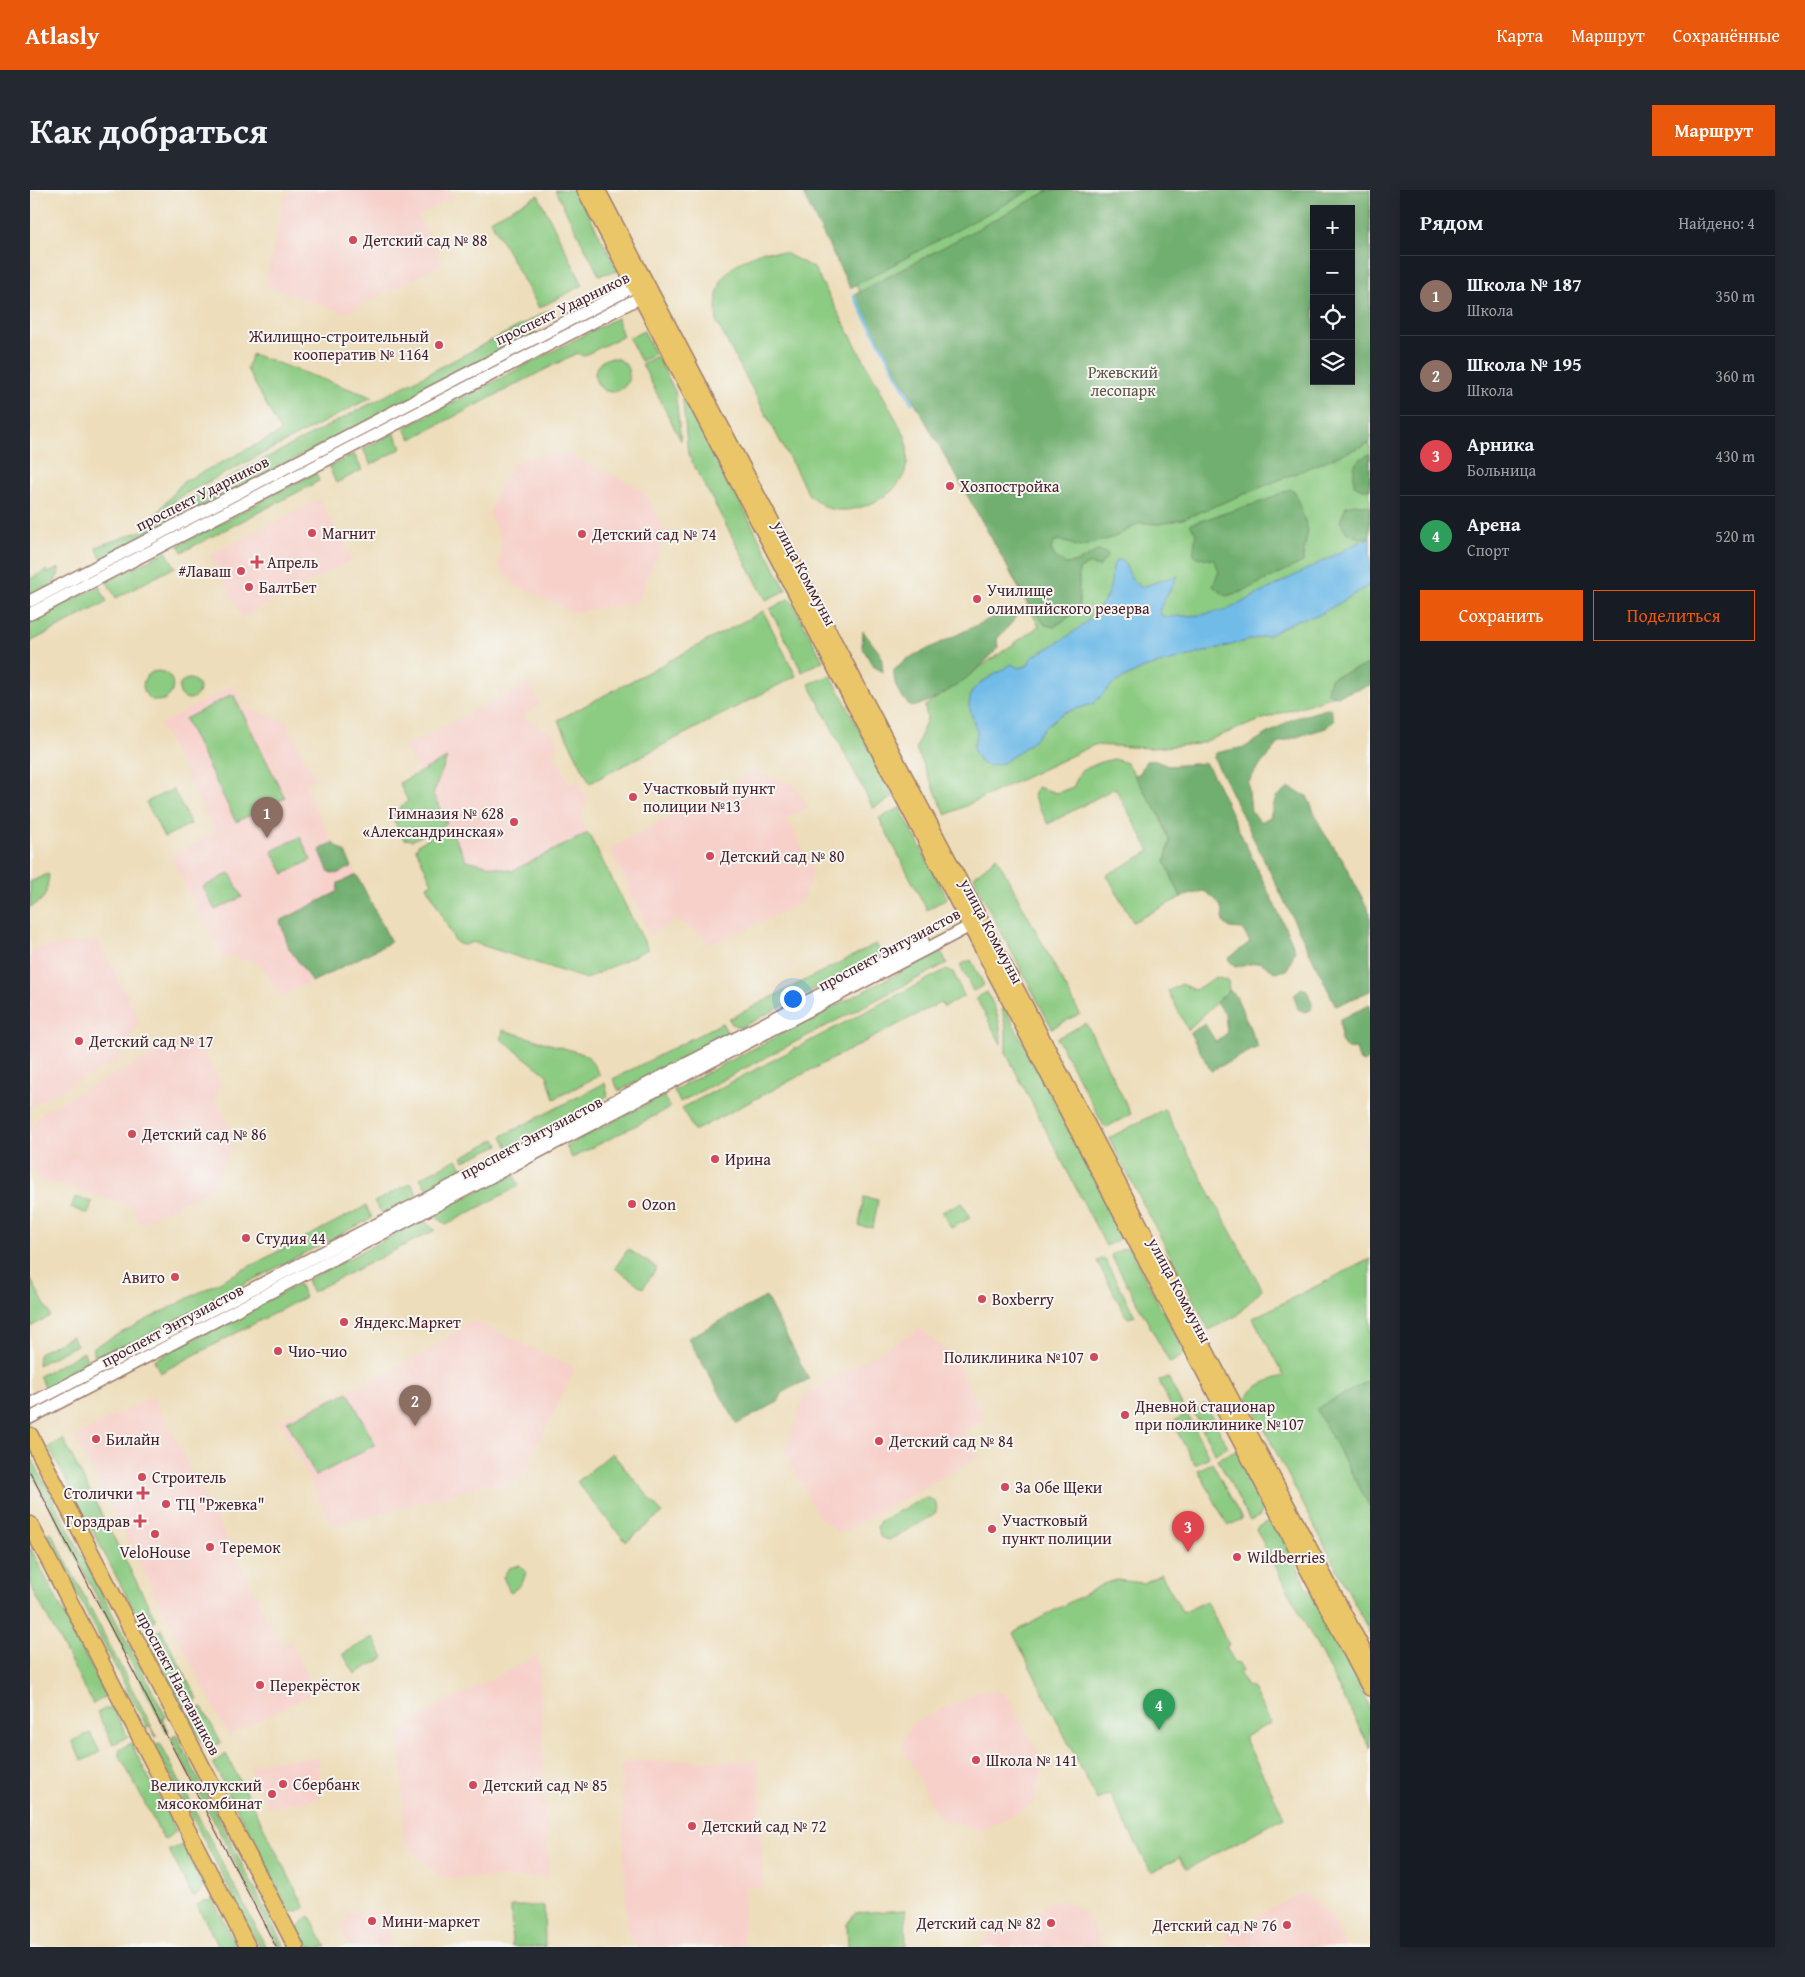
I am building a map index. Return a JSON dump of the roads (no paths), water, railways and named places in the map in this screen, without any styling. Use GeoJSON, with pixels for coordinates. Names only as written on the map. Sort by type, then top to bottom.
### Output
{"type":"FeatureCollection","features":[{"type":"Feature","properties":{"kind":"main road","name":"улица Коммуны"},"geometry":{"type":"LineString","coordinates":[[585,190],[641,290],[1370,1688]]}},
{"type":"Feature","properties":{"kind":"main road","name":"улица Коммуны"},"geometry":{"type":"LineString","coordinates":[[597,190],[641,290]]}},
{"type":"Feature","properties":{"kind":"main road","name":"улица Коммуны"},"geometry":{"type":"LineString","coordinates":[[971,921],[1370,1664]]}},
{"type":"Feature","properties":{"kind":"main road","name":"проспект Наставников"},"geometry":{"type":"LineString","coordinates":[[30,1435],[296,1947]]}},
{"type":"Feature","properties":{"kind":"main road"},"geometry":{"type":"LineString","coordinates":[[30,1524],[248,1947]]}},
{"type":"Feature","properties":{"kind":"street","name":"проспект Ударников"},"geometry":{"type":"LineString","coordinates":[[30,601],[641,290]]}},
{"type":"Feature","properties":{"kind":"street","name":"проспект Ударников"},"geometry":{"type":"LineString","coordinates":[[30,614],[641,290]]}},
{"type":"Feature","properties":{"kind":"street","name":"проспект Энтузиастов"},"geometry":{"type":"LineString","coordinates":[[30,1404],[971,921]]}},
{"type":"Feature","properties":{"kind":"street","name":"проспект Энтузиастов"},"geometry":{"type":"LineString","coordinates":[[30,1418],[971,921]]}},
{"type":"Feature","properties":{"kind":"water"},"geometry":{"type":"Polygon","coordinates":[[[1370,537],[1370,585],[1319,615],[1297,620],[1269,635],[1144,668],[1114,683],[1093,704],[1063,713],[1046,726],[1031,743],[1003,763],[988,766],[981,763],[973,749],[977,733],[969,706],[972,691],[980,683],[1012,664],[1018,668],[1027,666],[1032,657],[1066,637],[1087,621],[1096,612],[1109,590],[1116,560],[1122,560],[1132,578],[1141,587],[1178,576],[1160,608],[1160,614],[1166,617],[1201,615],[1229,609],[1370,537]]]}},
{"type":"Feature","properties":{"kind":"waterway"},"geometry":{"type":"LineString","coordinates":[[854,296],[912,403]]}},
{"type":"Feature","properties":{"kind":"tram line"},"geometry":{"type":"LineString","coordinates":[[30,1472],[276,1947]]}},
{"type":"Feature","properties":{"kind":"place","name":"Детский сад № 88"},"geometry":{"type":"Point","coordinates":[353,240]}},
{"type":"Feature","properties":{"kind":"place","name":"Жилищно-строительный кооператив № 1164"},"geometry":{"type":"Point","coordinates":[439,345]}},
{"type":"Feature","properties":{"kind":"place","name":"Хозпостройка"},"geometry":{"type":"Point","coordinates":[950,486]}},
{"type":"Feature","properties":{"kind":"place","name":"Магнит"},"geometry":{"type":"Point","coordinates":[312,533]}},
{"type":"Feature","properties":{"kind":"place","name":"Детский сад № 74"},"geometry":{"type":"Point","coordinates":[582,534]}},
{"type":"Feature","properties":{"kind":"place","name":"Апрель"},"geometry":{"type":"Point","coordinates":[257,562]}},
{"type":"Feature","properties":{"kind":"place","name":"#Лаваш"},"geometry":{"type":"Point","coordinates":[241,571]}},
{"type":"Feature","properties":{"kind":"place","name":"БалтБет"},"geometry":{"type":"Point","coordinates":[249,587]}},
{"type":"Feature","properties":{"kind":"place","name":"Училище олимпийского резерва"},"geometry":{"type":"Point","coordinates":[977,599]}},
{"type":"Feature","properties":{"kind":"place","name":"Участковый пункт полиции №13"},"geometry":{"type":"Point","coordinates":[633,797]}},
{"type":"Feature","properties":{"kind":"place","name":"Гимназия № 628 «Александринская»"},"geometry":{"type":"Point","coordinates":[514,822]}},
{"type":"Feature","properties":{"kind":"place","name":"Школа № 187"},"geometry":{"type":"Point","coordinates":[267,838]}},
{"type":"Feature","properties":{"kind":"place","name":"Детский сад № 80"},"geometry":{"type":"Point","coordinates":[710,856]}},
{"type":"Feature","properties":{"kind":"place","name":"Детский сад № 17"},"geometry":{"type":"Point","coordinates":[79,1041]}},
{"type":"Feature","properties":{"kind":"place","name":"Детский сад № 86"},"geometry":{"type":"Point","coordinates":[132,1134]}},
{"type":"Feature","properties":{"kind":"place","name":"Ирина"},"geometry":{"type":"Point","coordinates":[715,1159]}},
{"type":"Feature","properties":{"kind":"place","name":"Ozon"},"geometry":{"type":"Point","coordinates":[632,1204]}},
{"type":"Feature","properties":{"kind":"place","name":"Студия 44"},"geometry":{"type":"Point","coordinates":[246,1238]}},
{"type":"Feature","properties":{"kind":"place","name":"Авито"},"geometry":{"type":"Point","coordinates":[175,1277]}},
{"type":"Feature","properties":{"kind":"place","name":"Boxberry"},"geometry":{"type":"Point","coordinates":[982,1299]}},
{"type":"Feature","properties":{"kind":"place","name":"Яндекс.Маркет"},"geometry":{"type":"Point","coordinates":[344,1322]}},
{"type":"Feature","properties":{"kind":"place","name":"Чио-чио"},"geometry":{"type":"Point","coordinates":[278,1351]}},
{"type":"Feature","properties":{"kind":"place","name":"Поликлиника №107"},"geometry":{"type":"Point","coordinates":[1094,1357]}},
{"type":"Feature","properties":{"kind":"place","name":"Дневной стационар при поликлинике №107"},"geometry":{"type":"Point","coordinates":[1125,1415]}},
{"type":"Feature","properties":{"kind":"place","name":"Школа № 195"},"geometry":{"type":"Point","coordinates":[415,1426]}},
{"type":"Feature","properties":{"kind":"place","name":"Билайн"},"geometry":{"type":"Point","coordinates":[96,1439]}},
{"type":"Feature","properties":{"kind":"place","name":"Детский сад № 84"},"geometry":{"type":"Point","coordinates":[879,1441]}},
{"type":"Feature","properties":{"kind":"place","name":"Строитель"},"geometry":{"type":"Point","coordinates":[142,1477]}},
{"type":"Feature","properties":{"kind":"place","name":"За Обе Щеки"},"geometry":{"type":"Point","coordinates":[1005,1487]}},
{"type":"Feature","properties":{"kind":"place","name":"Столички"},"geometry":{"type":"Point","coordinates":[143,1493]}},
{"type":"Feature","properties":{"kind":"place","name":"ТЦ \"Ржевка\""},"geometry":{"type":"Point","coordinates":[166,1504]}},
{"type":"Feature","properties":{"kind":"place","name":"Горздрав"},"geometry":{"type":"Point","coordinates":[140,1521]}},
{"type":"Feature","properties":{"kind":"place","name":"Участковый пункт полиции"},"geometry":{"type":"Point","coordinates":[992,1529]}},
{"type":"Feature","properties":{"kind":"place","name":"VeloHouse"},"geometry":{"type":"Point","coordinates":[155,1534]}},
{"type":"Feature","properties":{"kind":"place","name":"Теремок"},"geometry":{"type":"Point","coordinates":[210,1547]}},
{"type":"Feature","properties":{"kind":"place","name":"Арника"},"geometry":{"type":"Point","coordinates":[1188,1552]}},
{"type":"Feature","properties":{"kind":"place","name":"Wildberries"},"geometry":{"type":"Point","coordinates":[1237,1557]}},
{"type":"Feature","properties":{"kind":"place","name":"Перекрёсток"},"geometry":{"type":"Point","coordinates":[260,1685]}},
{"type":"Feature","properties":{"kind":"place","name":"Арена"},"geometry":{"type":"Point","coordinates":[1159,1730]}},
{"type":"Feature","properties":{"kind":"place","name":"Школа № 141"},"geometry":{"type":"Point","coordinates":[976,1760]}},
{"type":"Feature","properties":{"kind":"place","name":"Сбербанк"},"geometry":{"type":"Point","coordinates":[283,1784]}},
{"type":"Feature","properties":{"kind":"place","name":"Детский сад № 85"},"geometry":{"type":"Point","coordinates":[473,1785]}},
{"type":"Feature","properties":{"kind":"place","name":"Великолукский мясокомбинат"},"geometry":{"type":"Point","coordinates":[272,1794]}},
{"type":"Feature","properties":{"kind":"place","name":"Детский сад № 72"},"geometry":{"type":"Point","coordinates":[692,1826]}},
{"type":"Feature","properties":{"kind":"place","name":"Мини-маркет"},"geometry":{"type":"Point","coordinates":[372,1921]}},
{"type":"Feature","properties":{"kind":"place","name":"Детский сад № 82"},"geometry":{"type":"Point","coordinates":[1051,1923]}},
{"type":"Feature","properties":{"kind":"place","name":"Детский сад № 76"},"geometry":{"type":"Point","coordinates":[1287,1925]}},
{"type":"Feature","properties":{"kind":"park label","name":"Ржевский лесопарк"},"geometry":{"type":"Point","coordinates":[1123,381]}}]}
